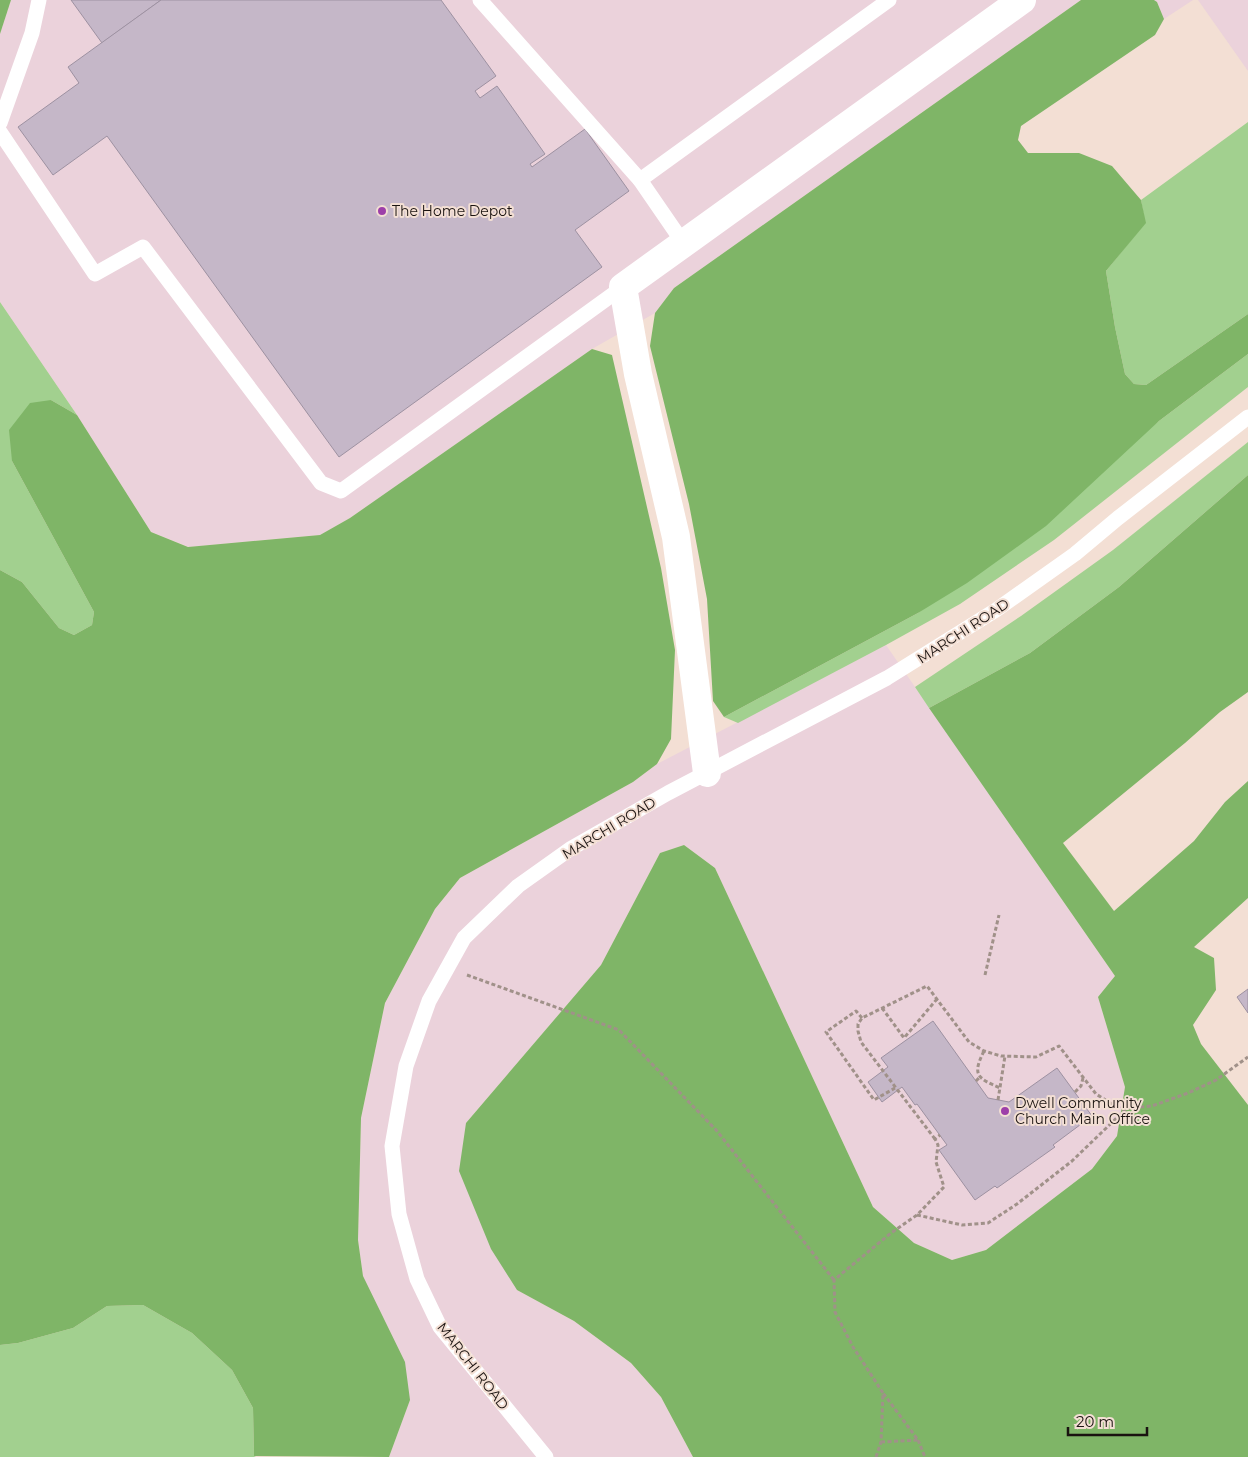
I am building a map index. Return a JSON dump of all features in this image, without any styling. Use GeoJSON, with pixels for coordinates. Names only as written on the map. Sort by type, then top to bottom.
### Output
{"type":"FeatureCollection","features":[{"type":"Feature","properties":{"kind":"street"},"geometry":{"type":"LineString","coordinates":[[708,773],[676,537],[638,374],[624,287],[1022,0]]}},
{"type":"Feature","properties":{"kind":"lane"},"geometry":{"type":"LineString","coordinates":[[0,123],[32,33],[39,0]]}},
{"type":"Feature","properties":{"kind":"lane"},"geometry":{"type":"LineString","coordinates":[[480,0],[640,180],[684,244]]}},
{"type":"Feature","properties":{"kind":"lane"},"geometry":{"type":"LineString","coordinates":[[640,180],[889,0]]}},
{"type":"Feature","properties":{"kind":"lane"},"geometry":{"type":"LineString","coordinates":[[0,132],[95,274],[143,247],[321,483],[341,491],[624,287]]}},
{"type":"Feature","properties":{"kind":"lane","name":"MARCHI ROAD"},"geometry":{"type":"LineString","coordinates":[[546,1457],[440,1327],[417,1279],[399,1214],[392,1146],[406,1066],[429,1001],[464,938],[511,893],[570,849],[668,793],[888,678],[996,610],[1075,554],[1118,518],[1248,417]]}},
{"type":"Feature","properties":{"kind":"path"},"geometry":{"type":"LineString","coordinates":[[985,975],[999,915]]}},
{"type":"Feature","properties":{"kind":"path"},"geometry":{"type":"LineString","coordinates":[[448,968],[619,1030],[717,1131],[834,1280],[836,1312],[853,1347],[883,1393],[918,1440],[926,1457]]}},
{"type":"Feature","properties":{"kind":"path"},"geometry":{"type":"LineString","coordinates":[[834,1280],[890,1233],[917,1215],[944,1187],[936,1162],[938,1145],[861,1042],[858,1024],[862,1018],[927,986],[968,1042],[984,1051],[1005,1056],[1036,1057],[1059,1046],[1096,1094],[1112,1104],[1127,1108],[1152,1106],[1188,1093],[1216,1080],[1248,1057]]}},
{"type":"Feature","properties":{"kind":"path"},"geometry":{"type":"LineString","coordinates":[[882,1008],[904,1038],[937,1000]]}},
{"type":"Feature","properties":{"kind":"path"},"geometry":{"type":"LineString","coordinates":[[862,1018],[856,1011],[826,1032],[874,1100],[894,1088]]}},
{"type":"Feature","properties":{"kind":"path"},"geometry":{"type":"LineString","coordinates":[[984,1051],[977,1065],[980,1077],[1000,1088]]}},
{"type":"Feature","properties":{"kind":"path"},"geometry":{"type":"LineString","coordinates":[[998,1100],[1005,1056]]}},
{"type":"Feature","properties":{"kind":"path"},"geometry":{"type":"LineString","coordinates":[[976,1081],[980,1077]]}},
{"type":"Feature","properties":{"kind":"path"},"geometry":{"type":"LineString","coordinates":[[1075,1092],[1081,1086],[1083,1078]]}},
{"type":"Feature","properties":{"kind":"path"},"geometry":{"type":"LineString","coordinates":[[917,1215],[962,1225],[988,1223],[1017,1204],[1072,1161],[1127,1108]]}},
{"type":"Feature","properties":{"kind":"path"},"geometry":{"type":"LineString","coordinates":[[935,1139],[940,1135]]}},
{"type":"Feature","properties":{"kind":"path"},"geometry":{"type":"LineString","coordinates":[[876,1457],[881,1442],[883,1393]]}},
{"type":"Feature","properties":{"kind":"path"},"geometry":{"type":"LineString","coordinates":[[881,1442],[918,1440]]}},
{"type":"Feature","properties":{"kind":"shaded area"},"geometry":{"type":"Polygon","coordinates":[[[11,0],[1081,0],[674,288],[655,313],[592,349],[350,518],[320,535],[189,547],[151,532],[77,415],[0,302],[0,34],[11,0]]]}},
{"type":"Feature","properties":{"kind":"shaded area"},"geometry":{"type":"Polygon","coordinates":[[[1154,0],[1193,0],[1164,19],[1157,2],[1154,0]]]}},
{"type":"Feature","properties":{"kind":"shaded area"},"geometry":{"type":"Polygon","coordinates":[[[1198,0],[1248,0],[1248,71],[1198,0]]]}},
{"type":"Feature","properties":{"kind":"shaded area"},"geometry":{"type":"Polygon","coordinates":[[[886,645],[1115,976],[1098,997],[1125,1087],[1117,1136],[1092,1169],[986,1250],[952,1260],[914,1243],[873,1207],[715,868],[684,845],[660,853],[601,965],[466,1123],[517,1290],[574,1321],[631,1363],[661,1397],[693,1457],[389,1457],[410,1400],[363,1276],[358,1240],[361,1118],[385,1003],[435,909],[460,878],[633,782],[657,764],[886,645]]]}},
{"type":"Feature","properties":{"kind":"green space"},"geometry":{"type":"Polygon","coordinates":[[[0,0],[11,0],[0,34],[0,0]]]}},
{"type":"Feature","properties":{"kind":"green space"},"geometry":{"type":"Polygon","coordinates":[[[1081,0],[1154,0],[1157,2],[1164,19],[1155,35],[1021,126],[1018,140],[1028,153],[1079,153],[1112,166],[1141,200],[1146,223],[1106,271],[1125,374],[1134,384],[1146,385],[1248,314],[1248,354],[1159,421],[1046,526],[967,583],[918,613],[724,717],[713,701],[707,599],[689,504],[650,346],[655,313],[674,288],[1081,0]]]}},
{"type":"Feature","properties":{"kind":"green space"},"geometry":{"type":"Polygon","coordinates":[[[1248,122],[1248,314],[1146,385],[1134,384],[1125,374],[1106,271],[1145,223],[1141,200],[1248,122]]]}},
{"type":"Feature","properties":{"kind":"green space"},"geometry":{"type":"Polygon","coordinates":[[[0,302],[77,415],[51,400],[12,461],[94,612],[92,625],[74,635],[59,628],[22,582],[0,570],[0,302]]]}},
{"type":"Feature","properties":{"kind":"green space"},"geometry":{"type":"Polygon","coordinates":[[[592,349],[612,355],[661,568],[675,650],[671,739],[657,764],[633,782],[460,878],[435,909],[385,1003],[361,1118],[358,1240],[363,1276],[405,1362],[410,1400],[389,1457],[254,1456],[253,1408],[232,1370],[192,1333],[143,1305],[107,1306],[73,1328],[18,1343],[0,1345],[0,570],[22,582],[59,628],[74,635],[92,625],[94,612],[12,461],[9,430],[30,403],[51,400],[77,415],[151,532],[188,547],[320,535],[350,518],[592,349]]]}},
{"type":"Feature","properties":{"kind":"green space"},"geometry":{"type":"Polygon","coordinates":[[[1248,354],[1248,387],[1054,540],[960,604],[886,645],[738,723],[724,717],[918,613],[1159,421],[1248,354]]]}},
{"type":"Feature","properties":{"kind":"green space"},"geometry":{"type":"Polygon","coordinates":[[[1248,442],[1248,475],[1119,587],[1030,653],[929,708],[915,687],[1021,616],[1113,550],[1248,442]]]}},
{"type":"Feature","properties":{"kind":"green space"},"geometry":{"type":"Polygon","coordinates":[[[1248,475],[1248,692],[1220,712],[1063,843],[1114,911],[1194,841],[1225,802],[1248,781],[1248,898],[1194,947],[1214,958],[1216,990],[1193,1025],[1201,1044],[1248,1105],[1248,1457],[693,1457],[661,1397],[631,1363],[574,1321],[517,1290],[491,1249],[459,1171],[466,1123],[601,965],[660,853],[684,845],[715,868],[873,1207],[914,1243],[952,1260],[986,1250],[1092,1169],[1117,1136],[1125,1087],[1098,997],[1115,976],[929,708],[1030,653],[1119,587],[1248,475]]]}},
{"type":"Feature","properties":{"kind":"green space"},"geometry":{"type":"Polygon","coordinates":[[[143,1305],[192,1333],[232,1370],[253,1408],[254,1456],[256,1457],[0,1457],[0,1345],[18,1343],[73,1328],[107,1306],[143,1305]]]}},
{"type":"Feature","properties":{"kind":"building"},"geometry":{"type":"Polygon","coordinates":[[[71,0],[161,0],[102,43],[71,0]]]}},
{"type":"Feature","properties":{"kind":"building","name":"The Home Depot"},"geometry":{"type":"Polygon","coordinates":[[[161,0],[441,0],[496,76],[475,91],[480,98],[497,86],[545,154],[530,164],[532,167],[585,129],[629,191],[575,230],[602,267],[339,457],[107,136],[53,175],[18,127],[79,83],[68,67],[161,0]]]}},
{"type":"Feature","properties":{"kind":"building"},"geometry":{"type":"Polygon","coordinates":[[[1248,989],[1248,1013],[1237,997],[1248,989]]]}},
{"type":"Feature","properties":{"kind":"building","name":"Dwell Community Church Main Office"},"geometry":{"type":"Polygon","coordinates":[[[933,1021],[988,1098],[1009,1102],[1057,1068],[1092,1116],[1053,1145],[1055,1147],[997,1188],[995,1186],[975,1200],[939,1150],[947,1145],[902,1087],[882,1102],[868,1082],[888,1067],[881,1058],[933,1021]]]}},
{"type":"Feature","properties":{"kind":"place","name":"The Home Depot"},"geometry":{"type":"Point","coordinates":[382,211]}},
{"type":"Feature","properties":{"kind":"place","name":"Dwell Community Church Main Office"},"geometry":{"type":"Point","coordinates":[1005,1111]}}]}
